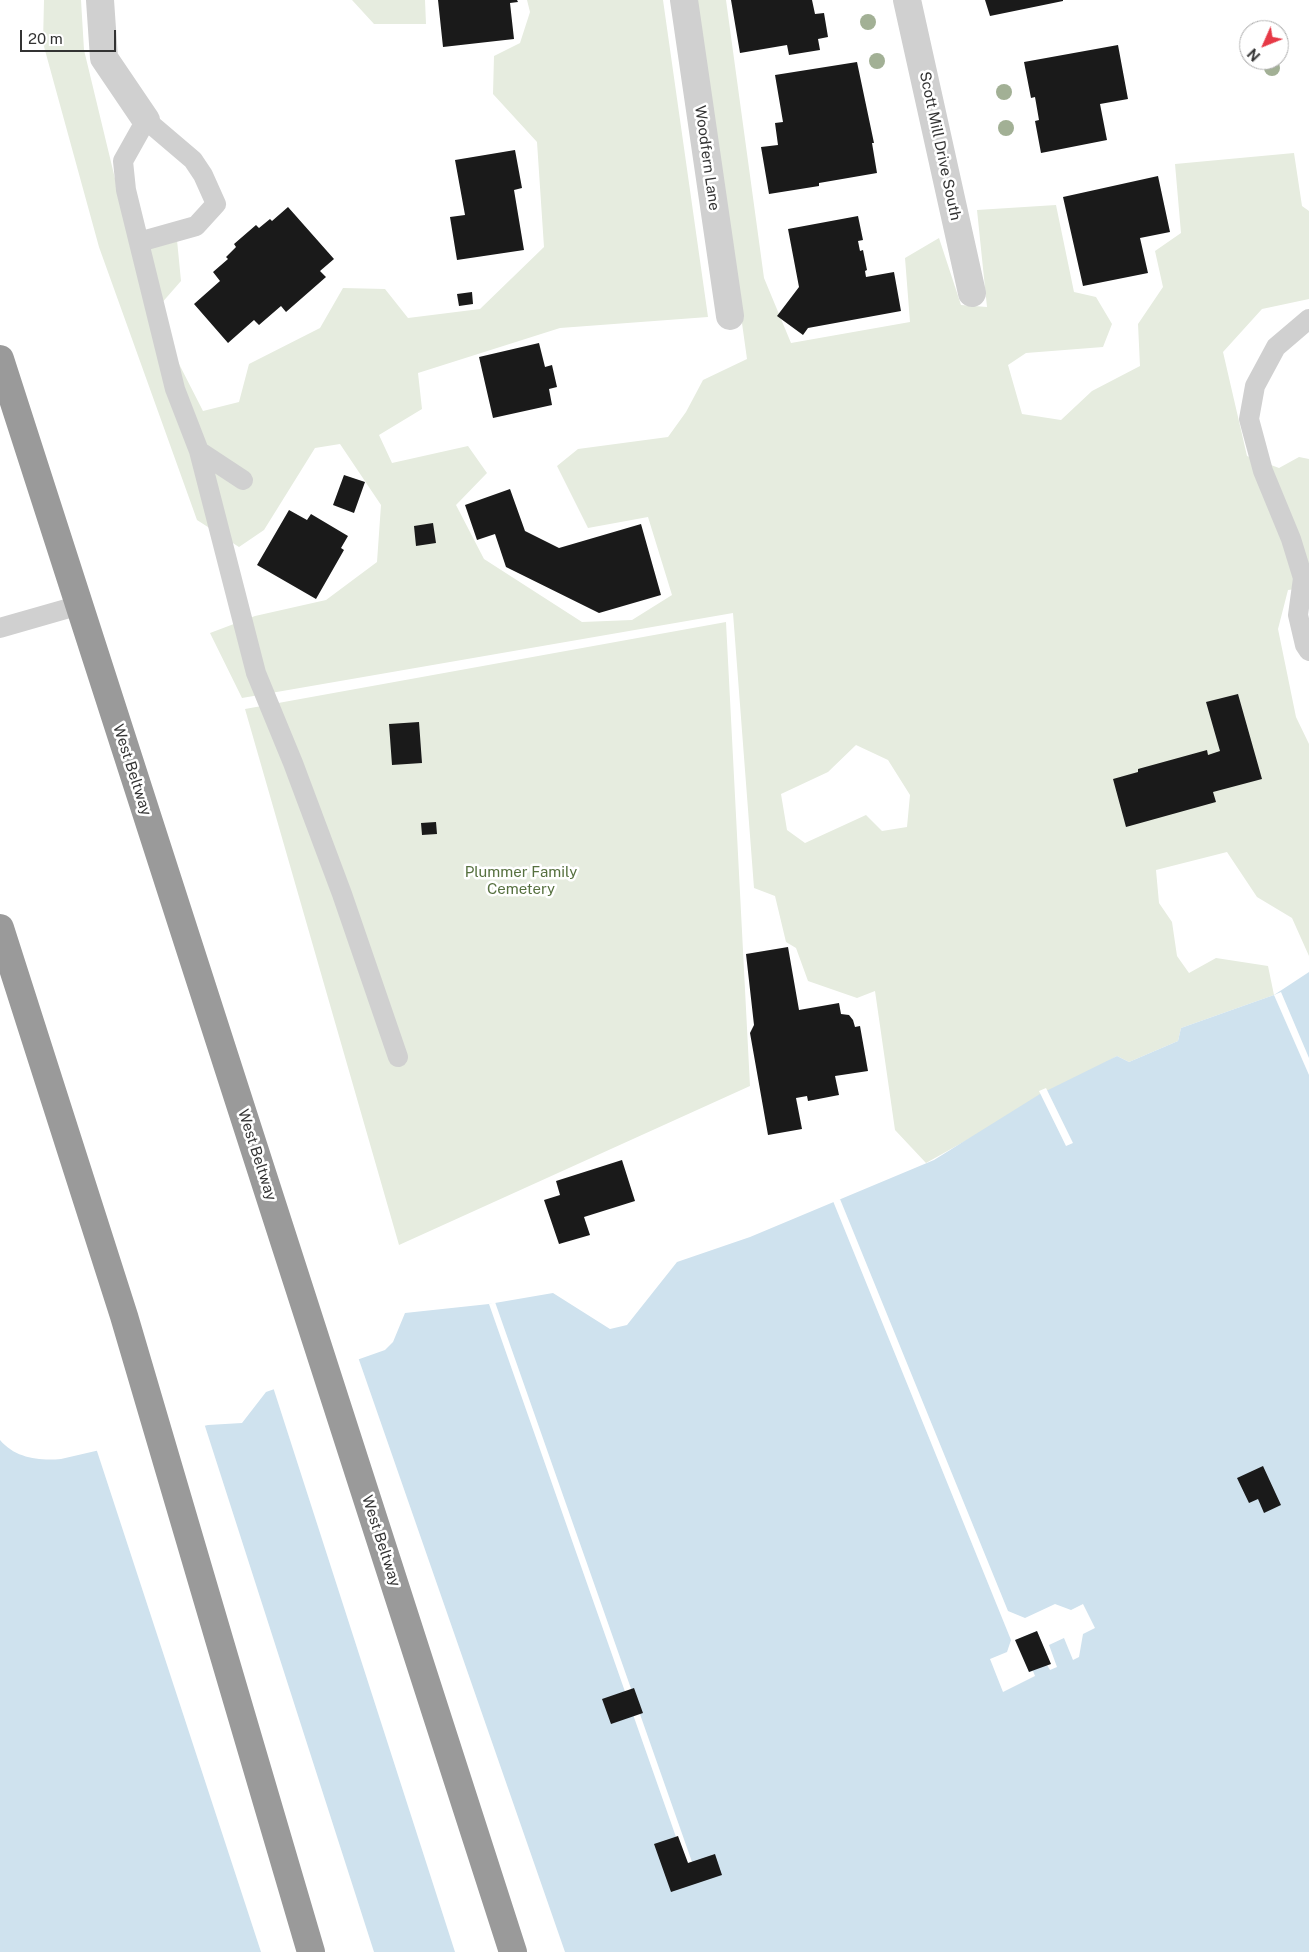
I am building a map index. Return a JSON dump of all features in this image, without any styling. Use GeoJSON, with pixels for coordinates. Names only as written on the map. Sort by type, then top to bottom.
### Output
{"type":"FeatureCollection","features":[{"type":"Feature","properties":{"kind":"highway","name":"West Beltway"},"geometry":{"type":"LineString","coordinates":[[0,359],[513,1952]]}},
{"type":"Feature","properties":{"kind":"highway"},"geometry":{"type":"LineString","coordinates":[[0,928],[124,1316],[311,1952]]}},
{"type":"Feature","properties":{"kind":"street"},"geometry":{"type":"LineString","coordinates":[[100,0],[104,58],[146,120]]}},
{"type":"Feature","properties":{"kind":"street","name":"Woodfern Lane"},"geometry":{"type":"LineString","coordinates":[[684,0],[730,316]]}},
{"type":"Feature","properties":{"kind":"street","name":"Scott Mill Drive South"},"geometry":{"type":"LineString","coordinates":[[907,0],[972,293]]}},
{"type":"Feature","properties":{"kind":"lane"},"geometry":{"type":"LineString","coordinates":[[139,242],[196,226],[216,204],[204,175],[194,160],[146,120],[123,161],[126,190],[175,389],[199,451],[256,673],[293,763],[335,876],[398,1057]]}},
{"type":"Feature","properties":{"kind":"lane"},"geometry":{"type":"LineString","coordinates":[[1309,319],[1276,347],[1255,386],[1249,419],[1263,471],[1306,578],[1298,615],[1309,651]]}},
{"type":"Feature","properties":{"kind":"lane"},"geometry":{"type":"LineString","coordinates":[[199,451],[243,480]]}},
{"type":"Feature","properties":{"kind":"lane"},"geometry":{"type":"LineString","coordinates":[[0,628],[80,605]]}},
{"type":"Feature","properties":{"kind":"green space"},"geometry":{"type":"Polygon","coordinates":[[[44,0],[81,0],[84,50],[131,245],[177,240],[181,281],[153,313],[203,411],[239,402],[249,364],[320,328],[343,288],[385,289],[408,318],[480,309],[544,247],[537,142],[493,94],[494,56],[520,43],[530,12],[527,0],[663,0],[708,317],[560,328],[418,373],[422,409],[379,435],[392,463],[468,446],[487,473],[456,505],[484,559],[582,622],[632,620],[672,595],[648,517],[588,528],[557,466],[578,449],[668,437],[686,412],[703,380],[747,359],[697,0],[726,0],[764,278],[791,343],[910,322],[905,258],[939,238],[961,305],[987,307],[977,210],[1056,205],[1074,292],[1096,297],[1112,324],[1103,347],[1026,353],[1008,365],[1022,414],[1061,420],[1092,391],[1140,366],[1138,324],[1163,287],[1155,251],[1181,233],[1175,164],[1294,153],[1302,206],[1309,211],[1309,299],[1262,309],[1223,352],[1247,456],[1279,468],[1299,457],[1309,459],[1309,609],[1304,588],[1288,590],[1278,629],[1296,717],[1309,744],[1309,956],[1292,918],[1257,897],[1227,852],[1156,870],[1159,903],[1172,922],[1177,956],[1189,973],[1216,958],[1268,966],[1274,995],[1181,1028],[1178,1041],[1129,1062],[1117,1056],[926,1163],[895,1130],[875,991],[857,998],[808,981],[796,948],[786,942],[775,896],[754,888],[733,613],[242,698],[210,633],[255,616],[326,600],[377,562],[381,505],[340,444],[315,448],[264,530],[239,547],[197,520],[99,247],[43,43],[44,0]],[[856,745],[828,772],[781,794],[787,830],[805,843],[866,815],[882,831],[907,827],[910,795],[888,760],[856,745]]]}},
{"type":"Feature","properties":{"kind":"green space"},"geometry":{"type":"Polygon","coordinates":[[[352,0],[425,0],[426,24],[374,24],[352,0]]]}},
{"type":"Feature","properties":{"kind":"green space","name":"Plummer Family Cemetery"},"geometry":{"type":"Polygon","coordinates":[[[726,622],[750,1086],[399,1245],[245,709],[726,622]]]}},
{"type":"Feature","properties":{"kind":"water"},"geometry":{"type":"Polygon","coordinates":[[[1309,972],[1309,1952],[0,1952],[0,1440],[13,1451],[28,1457],[36,1459],[61,1459],[208,1425],[242,1423],[266,1392],[385,1350],[393,1342],[405,1313],[489,1304],[553,1293],[610,1329],[627,1325],[677,1262],[750,1237],[934,1160],[1040,1094],[1117,1056],[1129,1062],[1178,1041],[1181,1028],[1274,995],[1309,972]]]}},
{"type":"Feature","properties":{"kind":"pier"},"geometry":{"type":"Polygon","coordinates":[[[1281,992],[1309,1058],[1309,1075],[1274,995],[1281,992]]]}},
{"type":"Feature","properties":{"kind":"pier"},"geometry":{"type":"Polygon","coordinates":[[[1046,1088],[1073,1143],[1066,1146],[1039,1091],[1046,1088]]]}},
{"type":"Feature","properties":{"kind":"pier"},"geometry":{"type":"Polygon","coordinates":[[[840,1199],[1008,1611],[1025,1618],[1055,1604],[1071,1610],[1083,1604],[1095,1628],[1083,1634],[1079,1657],[1073,1660],[1064,1638],[1049,1645],[1057,1667],[1050,1670],[1047,1665],[1050,1663],[1037,1631],[1016,1640],[1029,1672],[1033,1671],[1035,1676],[1003,1692],[990,1659],[1007,1652],[1011,1640],[833,1201],[840,1199]]]}},
{"type":"Feature","properties":{"kind":"pier"},"geometry":{"type":"Polygon","coordinates":[[[495,1302],[692,1862],[688,1863],[676,1837],[489,1304],[495,1302]]]}},
{"type":"Feature","properties":{"kind":"pier"},"geometry":{"type":"Polygon","coordinates":[[[358,1357],[565,1952],[455,1952],[273,1387],[358,1357]]]}},
{"type":"Feature","properties":{"kind":"pier"},"geometry":{"type":"Polygon","coordinates":[[[204,1423],[374,1952],[261,1952],[96,1448],[204,1423]]]}},
{"type":"Feature","properties":{"kind":"building"},"geometry":{"type":"Polygon","coordinates":[[[438,0],[517,0],[518,2],[510,3],[514,39],[443,47],[438,0]]]}},
{"type":"Feature","properties":{"kind":"building"},"geometry":{"type":"Polygon","coordinates":[[[731,0],[812,0],[815,14],[824,13],[828,37],[818,39],[820,50],[789,55],[787,45],[740,53],[731,0]]]}},
{"type":"Feature","properties":{"kind":"building"},"geometry":{"type":"Polygon","coordinates":[[[985,0],[1063,0],[1063,1],[990,16],[985,0]]]}},
{"type":"Feature","properties":{"kind":"building"},"geometry":{"type":"Polygon","coordinates":[[[1118,45],[1128,99],[1100,104],[1107,140],[1041,153],[1035,121],[1039,120],[1035,97],[1031,98],[1024,62],[1118,45]]]}},
{"type":"Feature","properties":{"kind":"building"},"geometry":{"type":"Polygon","coordinates":[[[857,62],[874,143],[872,143],[877,173],[819,183],[819,186],[769,194],[761,147],[778,145],[775,123],[783,122],[775,75],[857,62]]]}},
{"type":"Feature","properties":{"kind":"building"},"geometry":{"type":"Polygon","coordinates":[[[515,150],[522,188],[514,190],[524,250],[457,260],[450,217],[465,215],[455,160],[515,150]]]}},
{"type":"Feature","properties":{"kind":"building"},"geometry":{"type":"Polygon","coordinates":[[[1158,176],[1170,232],[1140,238],[1148,273],[1083,286],[1063,197],[1158,176]]]}},
{"type":"Feature","properties":{"kind":"building"},"geometry":{"type":"Polygon","coordinates":[[[288,207],[334,259],[320,271],[326,277],[286,312],[281,306],[259,325],[254,320],[228,343],[194,304],[220,281],[213,272],[228,259],[226,257],[236,247],[234,244],[256,225],[259,228],[270,219],[272,221],[288,207]]]}},
{"type":"Feature","properties":{"kind":"building"},"geometry":{"type":"Polygon","coordinates":[[[858,216],[863,240],[858,241],[860,251],[863,250],[867,270],[865,271],[866,277],[894,272],[901,311],[808,328],[803,335],[777,316],[799,287],[788,229],[858,216]]]}},
{"type":"Feature","properties":{"kind":"building"},"geometry":{"type":"Polygon","coordinates":[[[472,292],[473,304],[459,306],[457,294],[472,292]]]}},
{"type":"Feature","properties":{"kind":"building"},"geometry":{"type":"Polygon","coordinates":[[[539,343],[545,367],[552,365],[557,387],[549,389],[552,405],[493,418],[479,357],[539,343]]]}},
{"type":"Feature","properties":{"kind":"building"},"geometry":{"type":"Polygon","coordinates":[[[344,475],[365,482],[354,513],[333,505],[344,475]]]}},
{"type":"Feature","properties":{"kind":"building"},"geometry":{"type":"Polygon","coordinates":[[[510,489],[525,531],[559,548],[641,524],[661,595],[599,613],[506,567],[495,534],[477,540],[465,505],[510,489]]]}},
{"type":"Feature","properties":{"kind":"building"},"geometry":{"type":"Polygon","coordinates":[[[289,510],[307,520],[311,514],[348,536],[341,548],[344,550],[316,599],[257,565],[289,510]]]}},
{"type":"Feature","properties":{"kind":"building"},"geometry":{"type":"Polygon","coordinates":[[[433,523],[436,543],[416,546],[414,526],[433,523]]]}},
{"type":"Feature","properties":{"kind":"building"},"geometry":{"type":"Polygon","coordinates":[[[1238,694],[1262,779],[1213,792],[1216,802],[1126,827],[1113,779],[1138,772],[1138,769],[1207,750],[1208,755],[1220,751],[1206,702],[1238,694]]]}},
{"type":"Feature","properties":{"kind":"building"},"geometry":{"type":"Polygon","coordinates":[[[419,722],[422,763],[392,765],[389,724],[419,722]]]}},
{"type":"Feature","properties":{"kind":"building"},"geometry":{"type":"Polygon","coordinates":[[[436,822],[437,834],[422,835],[421,823],[436,822]]]}},
{"type":"Feature","properties":{"kind":"building"},"geometry":{"type":"Polygon","coordinates":[[[788,947],[799,1010],[839,1003],[841,1014],[849,1015],[855,1027],[860,1026],[868,1071],[835,1076],[839,1095],[808,1101],[807,1096],[796,1098],[802,1129],[768,1135],[750,1033],[754,1025],[746,954],[788,947]]]}},
{"type":"Feature","properties":{"kind":"building"},"geometry":{"type":"Polygon","coordinates":[[[622,1160],[635,1201],[584,1217],[590,1235],[559,1244],[544,1200],[560,1195],[556,1181],[622,1160]]]}},
{"type":"Feature","properties":{"kind":"building"},"geometry":{"type":"Polygon","coordinates":[[[1263,1466],[1281,1505],[1264,1513],[1258,1499],[1249,1503],[1237,1478],[1263,1466]]]}},
{"type":"Feature","properties":{"kind":"building"},"geometry":{"type":"Polygon","coordinates":[[[1037,1631],[1051,1664],[1029,1672],[1015,1640],[1037,1631]]]}},
{"type":"Feature","properties":{"kind":"building"},"geometry":{"type":"Polygon","coordinates":[[[634,1688],[643,1713],[611,1724],[602,1699],[634,1688]]]}},
{"type":"Feature","properties":{"kind":"building"},"geometry":{"type":"Polygon","coordinates":[[[678,1836],[688,1863],[715,1854],[722,1875],[671,1892],[654,1844],[678,1836]]]}}]}
